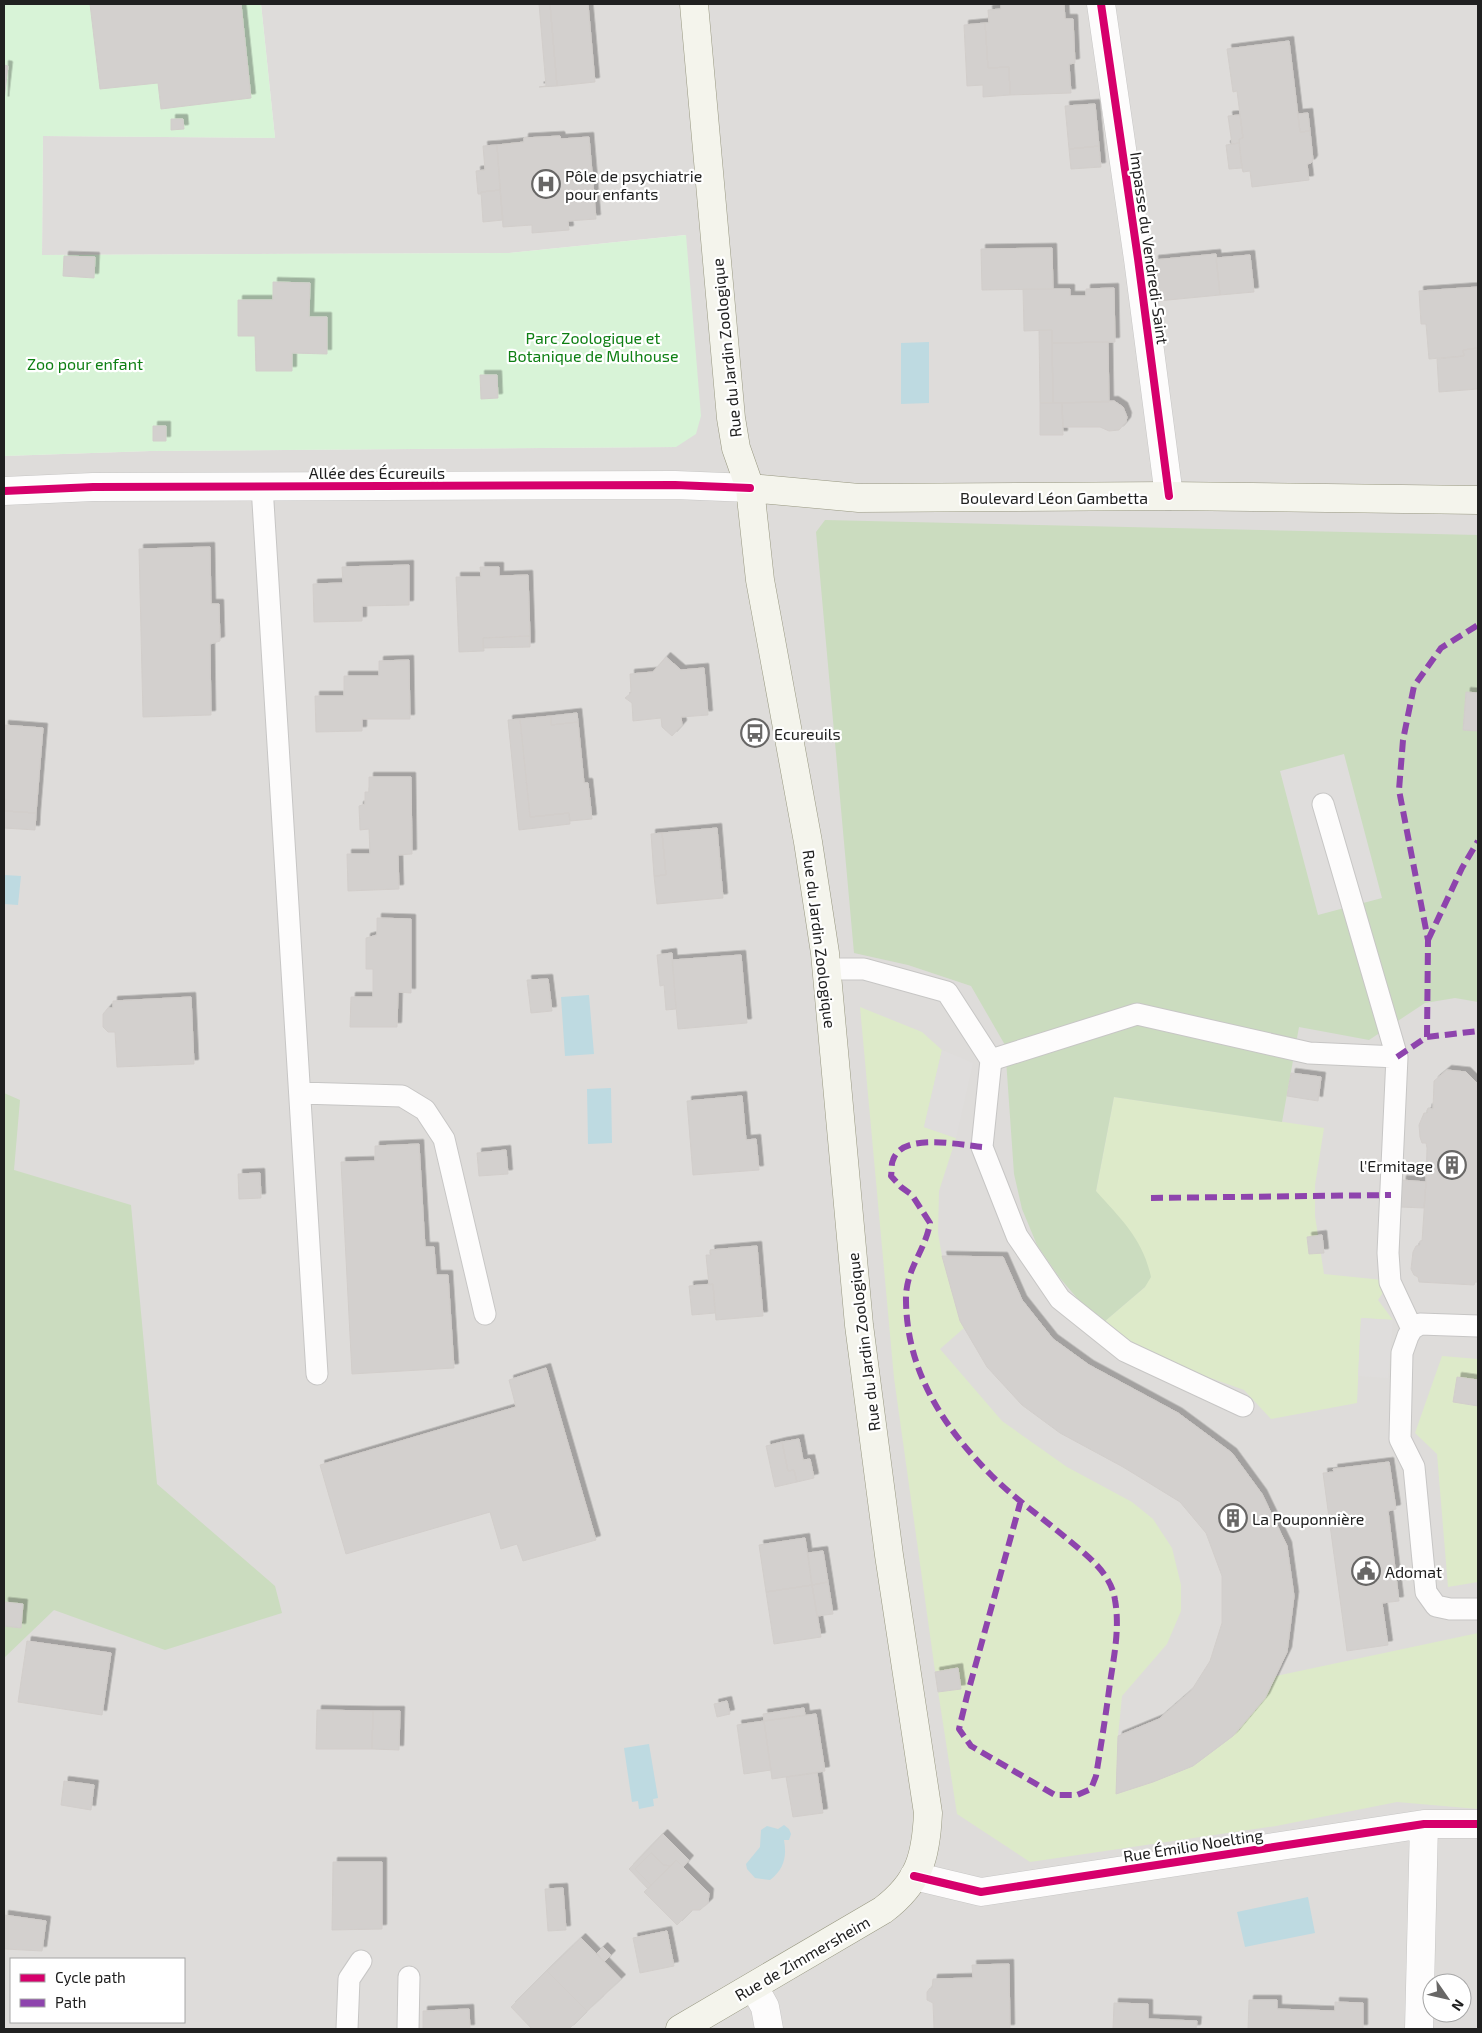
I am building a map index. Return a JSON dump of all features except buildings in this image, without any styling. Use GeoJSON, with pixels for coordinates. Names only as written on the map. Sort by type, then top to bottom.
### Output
{"type":"FeatureCollection","features":[{"type":"Feature","properties":{"kind":"main road","name":"Rue du Jardin Zoologique"},"geometry":{"type":"LineString","coordinates":[[694,4],[731,418],[736,448],[750,488],[760,580],[808,842],[826,969],[859,1325],[889,1555],[928,1812],[927,1841],[923,1857],[914,1876]]}},
{"type":"Feature","properties":{"kind":"main road","name":"Boulevard Léon Gambetta"},"geometry":{"type":"LineString","coordinates":[[750,488],[859,498],[1169,496],[1478,500]]}},
{"type":"Feature","properties":{"kind":"main road","name":"Rue de Zimmersheim"},"geometry":{"type":"LineString","coordinates":[[680,2029],[884,1910],[907,1889],[914,1876]]}},
{"type":"Feature","properties":{"kind":"street","name":"Impasse du Vendredi-Saint"},"geometry":{"type":"LineString","coordinates":[[1101,4],[1138,259],[1169,496]]}},
{"type":"Feature","properties":{"kind":"street","name":"Allée des Écureuils"},"geometry":{"type":"LineString","coordinates":[[4,492],[93,487],[262,486],[675,485],[750,488]]}},
{"type":"Feature","properties":{"kind":"street","name":"Rue Émilio Noelting"},"geometry":{"type":"LineString","coordinates":[[914,1876],[981,1892],[1424,1824],[1478,1824]]}},
{"type":"Feature","properties":{"kind":"street"},"geometry":{"type":"LineString","coordinates":[[1419,2029],[1424,1824]]}},
{"type":"Feature","properties":{"kind":"street"},"geometry":{"type":"LineString","coordinates":[[754,1987],[765,2007],[769,2029]]}},
{"type":"Feature","properties":{"kind":"lane"},"geometry":{"type":"LineString","coordinates":[[262,486],[317,1374]]}},
{"type":"Feature","properties":{"kind":"lane"},"geometry":{"type":"LineString","coordinates":[[1323,804],[1397,1057],[1388,1253],[1390,1282],[1412,1329]]}},
{"type":"Feature","properties":{"kind":"lane"},"geometry":{"type":"LineString","coordinates":[[826,969],[864,969],[947,992],[991,1060],[982,1148],[1017,1236],[1060,1298],[1125,1351],[1243,1406]]}},
{"type":"Feature","properties":{"kind":"lane"},"geometry":{"type":"LineString","coordinates":[[991,1060],[1137,1014],[1309,1053],[1397,1057]]}},
{"type":"Feature","properties":{"kind":"lane"},"geometry":{"type":"LineString","coordinates":[[300,1093],[402,1096],[425,1110],[444,1139],[485,1314]]}},
{"type":"Feature","properties":{"kind":"lane"},"geometry":{"type":"LineString","coordinates":[[1478,1326],[1420,1324],[1412,1329],[1402,1353],[1400,1439],[1414,1468],[1426,1592],[1436,1606],[1450,1609],[1478,1609]]}},
{"type":"Feature","properties":{"kind":"lane"},"geometry":{"type":"LineString","coordinates":[[347,2029],[349,1979],[361,1961]]}},
{"type":"Feature","properties":{"kind":"lane"},"geometry":{"type":"LineString","coordinates":[[408,2029],[409,1977]]}},
{"type":"Feature","properties":{"kind":"shaded area"},"geometry":{"type":"Polygon","coordinates":[[[261,4],[1478,4],[1478,2029],[4,2029],[4,456],[151,451],[676,447],[685,235],[509,253],[42,255],[43,136],[275,138],[261,4]]]}},
{"type":"Feature","properties":{"kind":"shaded area"},"geometry":{"type":"Polygon","coordinates":[[[1344,754],[1382,898],[1318,915],[1280,771],[1344,754]]]}},
{"type":"Feature","properties":{"kind":"shaded area"},"geometry":{"type":"Polygon","coordinates":[[[942,1050],[973,1063],[956,1138],[924,1127],[942,1050]]]}},
{"type":"Feature","properties":{"kind":"shaded area"},"geometry":{"type":"Polygon","coordinates":[[[1361,1318],[1393,1320],[1388,1378],[1358,1376],[1361,1318]]]}},
{"type":"Feature","properties":{"kind":"green space","name":"Parc Zoologique et Botanique de Mulhouse"},"geometry":{"type":"Polygon","coordinates":[[[4,4],[261,4],[275,138],[43,136],[42,255],[509,253],[686,235],[701,416],[696,434],[676,447],[151,451],[4,456],[4,4]]]}},
{"type":"Feature","properties":{"kind":"green space"},"geometry":{"type":"Polygon","coordinates":[[[825,520],[1478,535],[1478,1002],[1455,998],[1425,1003],[1369,1040],[1299,1027],[1282,1122],[1114,1097],[1096,1191],[1137,1240],[1143,1251],[1151,1277],[1145,1287],[1104,1322],[1083,1305],[1059,1277],[1037,1245],[1022,1209],[1014,1174],[1005,1045],[971,986],[908,965],[854,953],[816,532],[825,520]]]}},
{"type":"Feature","properties":{"kind":"green space"},"geometry":{"type":"Polygon","coordinates":[[[860,1007],[922,1032],[942,1050],[924,1127],[956,1138],[939,1191],[938,1233],[942,1256],[960,1321],[964,1328],[940,1349],[1002,1421],[1067,1467],[1132,1502],[1153,1519],[1172,1548],[1181,1585],[1181,1611],[1167,1644],[1122,1696],[1118,1736],[1116,1794],[1193,1766],[1233,1736],[1265,1698],[1276,1676],[1478,1633],[1478,1809],[1397,1802],[1276,1826],[1030,1862],[957,1814],[894,1378],[860,1007]]]}},
{"type":"Feature","properties":{"kind":"green space"},"geometry":{"type":"Polygon","coordinates":[[[4,1093],[20,1100],[14,1170],[131,1205],[157,1484],[275,1586],[282,1613],[165,1650],[54,1610],[4,1658],[4,1093]]]}},
{"type":"Feature","properties":{"kind":"green space"},"geometry":{"type":"Polygon","coordinates":[[[1114,1097],[1324,1128],[1315,1185],[1315,1216],[1324,1274],[1383,1280],[1386,1288],[1378,1300],[1393,1320],[1361,1318],[1357,1403],[1271,1419],[1244,1390],[1166,1362],[1119,1336],[1104,1322],[1145,1287],[1096,1191],[1114,1097]]]}},
{"type":"Feature","properties":{"kind":"green space"},"geometry":{"type":"Polygon","coordinates":[[[1442,1356],[1478,1359],[1478,1582],[1448,1587],[1437,1454],[1415,1433],[1442,1356]]]}},
{"type":"Feature","properties":{"kind":"water"},"geometry":{"type":"Polygon","coordinates":[[[929,342],[929,403],[901,404],[901,343],[929,342]]]}},
{"type":"Feature","properties":{"kind":"water"},"geometry":{"type":"Polygon","coordinates":[[[4,875],[21,876],[18,905],[4,904],[4,875]]]}},
{"type":"Feature","properties":{"kind":"water"},"geometry":{"type":"Polygon","coordinates":[[[589,995],[594,1054],[565,1056],[561,997],[589,995]]]}},
{"type":"Feature","properties":{"kind":"water"},"geometry":{"type":"Polygon","coordinates":[[[611,1088],[612,1143],[588,1144],[587,1089],[611,1088]]]}},
{"type":"Feature","properties":{"kind":"water"},"geometry":{"type":"Polygon","coordinates":[[[649,1744],[658,1798],[653,1799],[654,1806],[639,1809],[638,1801],[632,1802],[624,1748],[649,1744]]]}},
{"type":"Feature","properties":{"kind":"water"},"geometry":{"type":"Polygon","coordinates":[[[784,1825],[791,1834],[789,1840],[784,1840],[785,1857],[779,1872],[770,1880],[755,1878],[747,1869],[746,1864],[760,1847],[761,1830],[767,1826],[778,1829],[784,1825]]]}},
{"type":"Feature","properties":{"kind":"water"},"geometry":{"type":"Polygon","coordinates":[[[1308,1897],[1315,1933],[1245,1947],[1237,1912],[1308,1897]]]}},
{"type":"Feature","properties":{"kind":"marked path"},"geometry":{"type":"LineString","coordinates":[[1427,1037],[1428,940],[1399,790],[1403,740],[1414,686],[1441,648],[1478,625]]}},
{"type":"Feature","properties":{"kind":"marked path"},"geometry":{"type":"LineString","coordinates":[[1428,940],[1462,868],[1478,841]]}},
{"type":"Feature","properties":{"kind":"marked path"},"geometry":{"type":"LineString","coordinates":[[1397,1057],[1427,1037],[1478,1031]]}},
{"type":"Feature","properties":{"kind":"marked path"},"geometry":{"type":"LineString","coordinates":[[982,1147],[933,1142],[919,1143],[899,1151],[893,1160],[891,1176],[912,1195],[930,1223],[909,1279],[906,1301],[908,1327],[913,1352],[921,1375],[931,1397],[958,1438],[1000,1484],[1018,1499],[1027,1507],[1056,1529],[1089,1557],[1103,1572],[1113,1590],[1117,1621],[1116,1642],[1096,1776],[1091,1789],[1077,1795],[1055,1795],[971,1746],[959,1729],[967,1696],[1021,1500]]}},
{"type":"Feature","properties":{"kind":"marked path"},"geometry":{"type":"LineString","coordinates":[[1151,1198],[1391,1195]]}},
{"type":"Feature","properties":{"kind":"cycle path"},"geometry":{"type":"LineString","coordinates":[[1101,4],[1138,259],[1169,496]]}},
{"type":"Feature","properties":{"kind":"cycle path"},"geometry":{"type":"LineString","coordinates":[[4,491],[93,487],[675,485],[750,488]]}},
{"type":"Feature","properties":{"kind":"cycle path"},"geometry":{"type":"LineString","coordinates":[[914,1876],[981,1892],[1424,1824],[1478,1824]]}},
{"type":"Feature","properties":{"kind":"place","name":"Pôle de psychiatrie pour enfants"},"geometry":{"type":"Point","coordinates":[546,184]}},
{"type":"Feature","properties":{"kind":"place","name":"Ecureuils"},"geometry":{"type":"Point","coordinates":[755,733]}},
{"type":"Feature","properties":{"kind":"place","name":"l'Ermitage"},"geometry":{"type":"Point","coordinates":[1452,1165]}},
{"type":"Feature","properties":{"kind":"place","name":"La Pouponnière"},"geometry":{"type":"Point","coordinates":[1233,1518]}},
{"type":"Feature","properties":{"kind":"place","name":"Adomat"},"geometry":{"type":"Point","coordinates":[1366,1571]}},
{"type":"Feature","properties":{"kind":"park label","name":"Zoo pour enfant"},"geometry":{"type":"Point","coordinates":[85,363]}}]}
